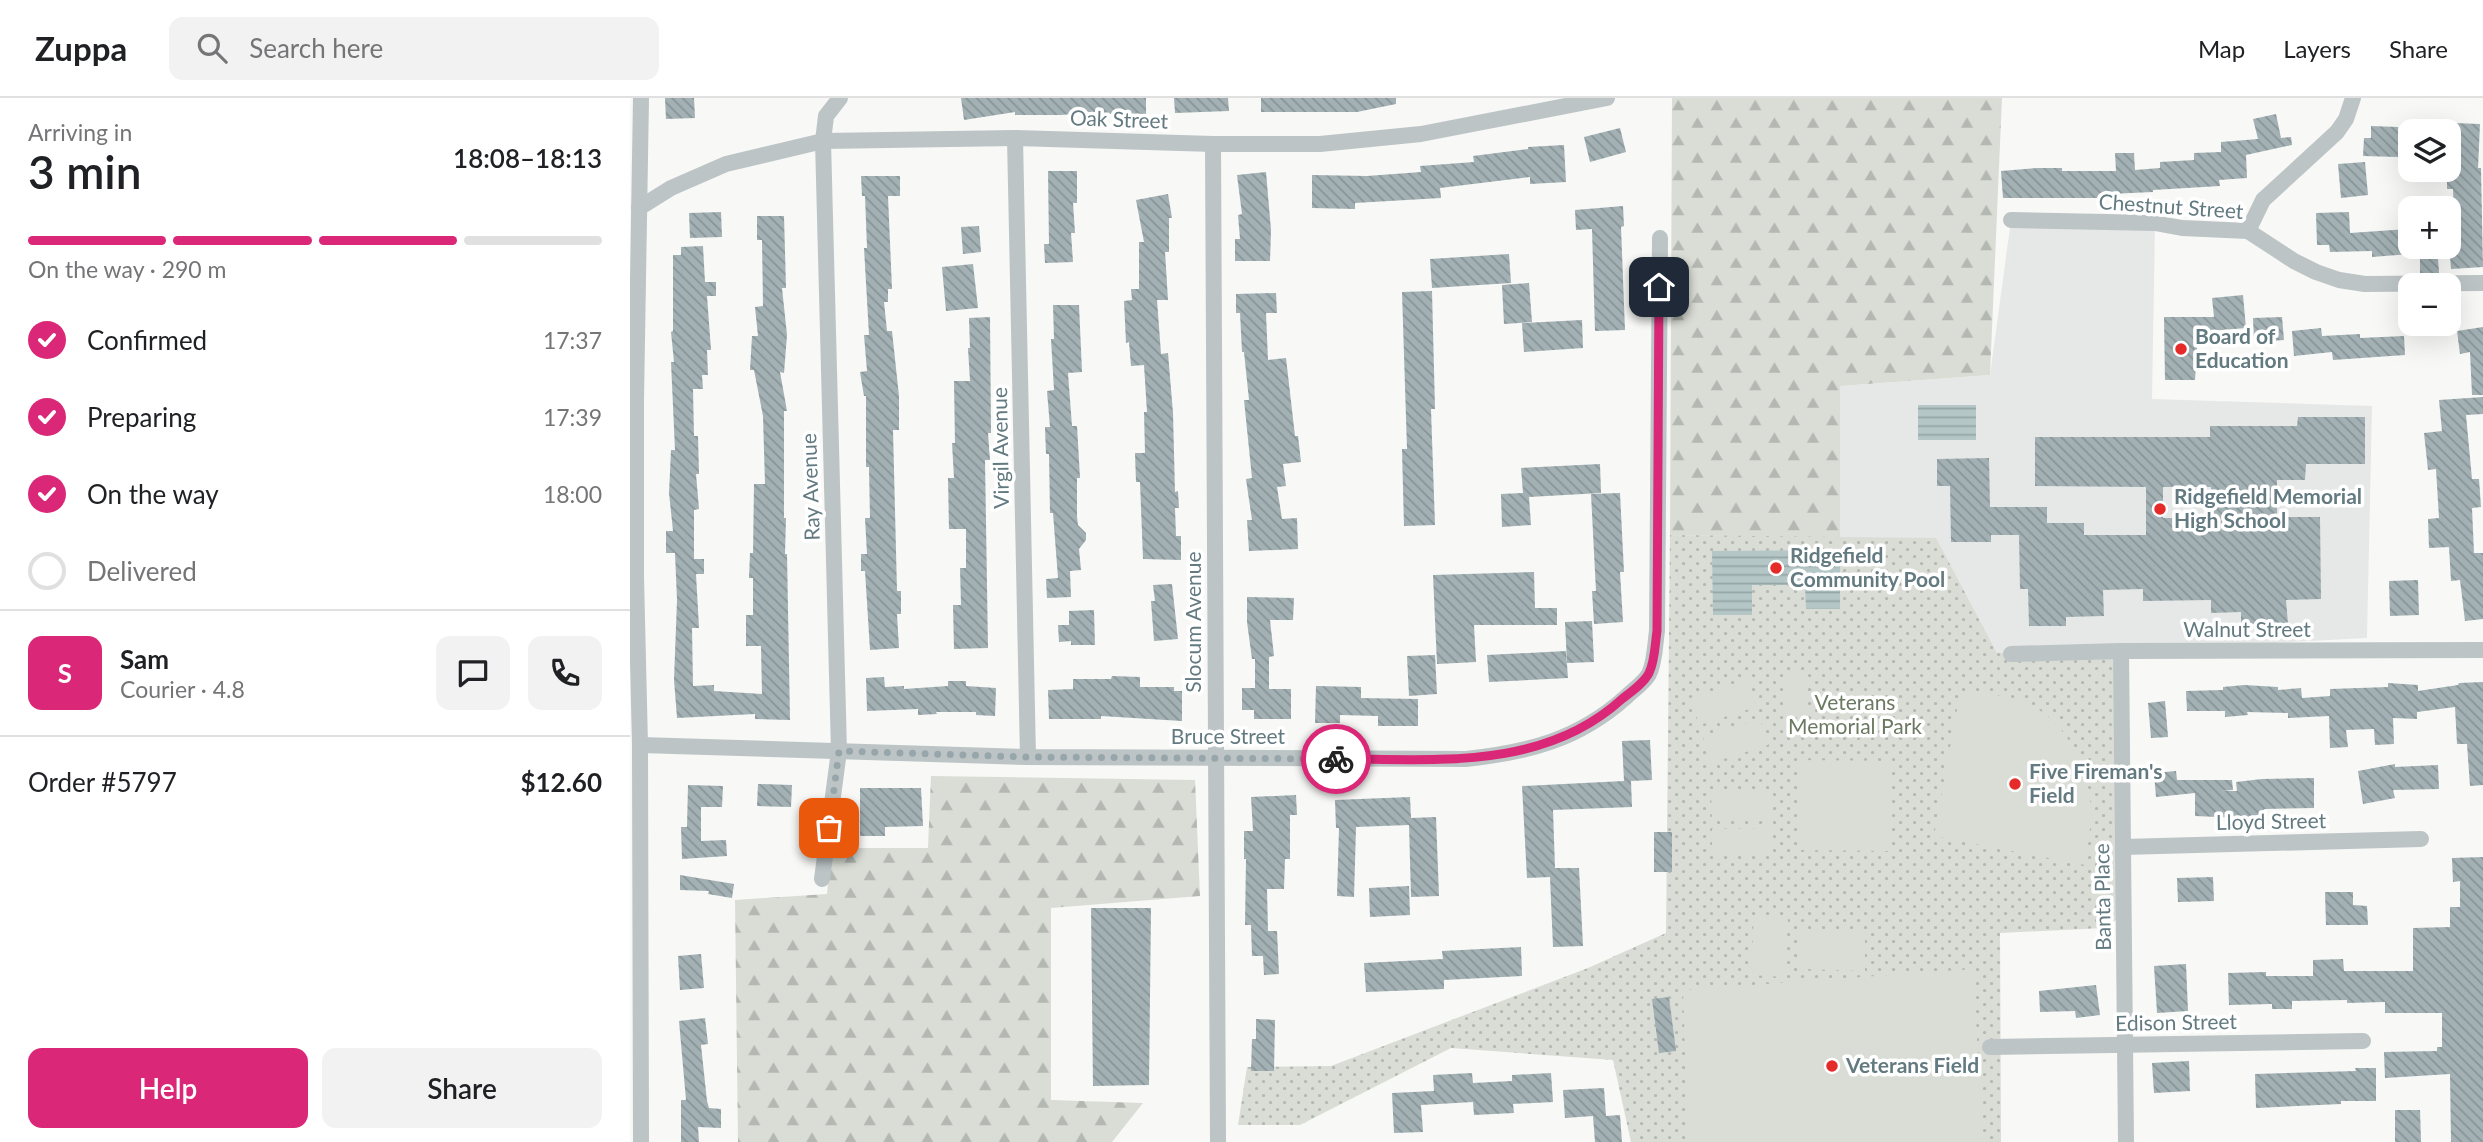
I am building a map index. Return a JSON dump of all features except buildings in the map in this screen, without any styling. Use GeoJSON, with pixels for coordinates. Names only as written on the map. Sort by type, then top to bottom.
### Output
{"type":"FeatureCollection","features":[{"type":"Feature","properties":{"kind":"street"},"geometry":{"type":"LineString","coordinates":[[641,98],[633,401],[633,578],[640,744],[641,1142]]}},
{"type":"Feature","properties":{"kind":"street","name":"Ray Avenue"},"geometry":{"type":"LineString","coordinates":[[822,879],[839,751],[823,141],[826,116],[840,98]]}},
{"type":"Feature","properties":{"kind":"street","name":"Oak Street"},"geometry":{"type":"LineString","coordinates":[[636,215],[671,188],[726,164],[823,141],[1015,138],[1213,144],[1320,144],[1421,134],[1607,98]]}},
{"type":"Feature","properties":{"kind":"street"},"geometry":{"type":"LineString","coordinates":[[2248,232],[2263,200],[2337,132],[2346,119],[2353,98]]}},
{"type":"Feature","properties":{"kind":"street","name":"Virgil Avenue"},"geometry":{"type":"LineString","coordinates":[[1015,138],[1028,757]]}},
{"type":"Feature","properties":{"kind":"street","name":"Slocum Avenue"},"geometry":{"type":"LineString","coordinates":[[1213,144],[1218,1142]]}},
{"type":"Feature","properties":{"kind":"street","name":"Chestnut Street"},"geometry":{"type":"LineString","coordinates":[[2011,220],[2155,223],[2182,228],[2248,232],[2294,261],[2339,280],[2365,284],[2483,283]]}},
{"type":"Feature","properties":{"kind":"street","name":"Bruce Street"},"geometry":{"type":"LineString","coordinates":[[640,744],[1028,757],[1466,759],[1537,747],[1571,734],[1602,718],[1642,682],[1649,673],[1657,631],[1660,238]]}},
{"type":"Feature","properties":{"kind":"street","name":"Walnut Street"},"geometry":{"type":"LineString","coordinates":[[2011,654],[2483,650]]}},
{"type":"Feature","properties":{"kind":"street","name":"Banta Place"},"geometry":{"type":"LineString","coordinates":[[2121,651],[2126,1142]]}},
{"type":"Feature","properties":{"kind":"street","name":"Lloyd Street"},"geometry":{"type":"LineString","coordinates":[[2123,847],[2421,839]]}},
{"type":"Feature","properties":{"kind":"street","name":"Edison Street"},"geometry":{"type":"LineString","coordinates":[[1990,1047],[2363,1041]]}},
{"type":"Feature","properties":{"kind":"shaded area"},"geometry":{"type":"Polygon","coordinates":[[[2011,220],[2155,223],[2152,399],[2372,406],[2367,638],[2121,651],[1997,653],[1936,539],[1840,538],[1840,386],[1990,375],[2011,220]]]}},
{"type":"Feature","properties":{"kind":"shaded area"},"geometry":{"type":"Polygon","coordinates":[[[1918,405],[1976,405],[1976,440],[1918,440],[1918,405]]]}},
{"type":"Feature","properties":{"kind":"shaded area","name":"Ridgefield Community Pool"},"geometry":{"type":"Polygon","coordinates":[[[1840,550],[1840,609],[1806,609],[1805,585],[1752,585],[1752,615],[1713,615],[1712,551],[1840,550]]]}},
{"type":"Feature","properties":{"kind":"green space"},"geometry":{"type":"Polygon","coordinates":[[[1672,98],[2002,98],[1990,375],[1840,386],[1840,538],[1670,535],[1672,98]]]}},
{"type":"Feature","properties":{"kind":"green space","name":"Veterans Memorial Park"},"geometry":{"type":"Polygon","coordinates":[[[1670,535],[1936,538],[1997,653],[2121,651],[2127,913],[2104,928],[2000,933],[2001,1142],[1631,1142],[1613,1060],[1451,1048],[1300,1125],[1238,1125],[1247,1067],[1331,1066],[1588,968],[1666,933],[1670,535]]]}},
{"type":"Feature","properties":{"kind":"green space"},"geometry":{"type":"Polygon","coordinates":[[[1783,674],[1807,674],[1807,718],[1783,717],[1783,674]]]}},
{"type":"Feature","properties":{"kind":"green space"},"geometry":{"type":"Polygon","coordinates":[[[1748,680],[1756,707],[1699,725],[1691,698],[1748,680]]]}},
{"type":"Feature","properties":{"kind":"green space","name":"Five Fireman's Field"},"geometry":{"type":"Polygon","coordinates":[[[1960,693],[2003,696],[2022,701],[2053,721],[2065,735],[2083,769],[2091,806],[2085,865],[1934,836],[1960,693]]]}},
{"type":"Feature","properties":{"kind":"green space"},"geometry":{"type":"Polygon","coordinates":[[[1760,719],[1768,745],[1711,763],[1703,737],[1760,719]]]}},
{"type":"Feature","properties":{"kind":"green space"},"geometry":{"type":"Polygon","coordinates":[[[1799,760],[1889,761],[1888,851],[1798,850],[1799,760]]]}},
{"type":"Feature","properties":{"kind":"green space"},"geometry":{"type":"Polygon","coordinates":[[[931,776],[1195,780],[1200,896],[1051,908],[1051,1100],[1143,1103],[1112,1142],[738,1142],[735,900],[827,894],[831,848],[928,848],[931,776]]]}},
{"type":"Feature","properties":{"kind":"green space"},"geometry":{"type":"Polygon","coordinates":[[[1772,791],[1772,819],[1712,820],[1711,792],[1772,791]]]}},
{"type":"Feature","properties":{"kind":"green space"},"geometry":{"type":"Polygon","coordinates":[[[1772,828],[1772,855],[1712,856],[1712,829],[1772,828]]]}},
{"type":"Feature","properties":{"kind":"green space"},"geometry":{"type":"Polygon","coordinates":[[[1754,915],[1788,917],[1785,977],[1751,975],[1754,915]]]}},
{"type":"Feature","properties":{"kind":"green space"},"geometry":{"type":"Polygon","coordinates":[[[1801,931],[1865,932],[1865,971],[1800,969],[1801,931]]]}},
{"type":"Feature","properties":{"kind":"green space","name":"Veterans Field"},"geometry":{"type":"Polygon","coordinates":[[[1973,969],[1983,1142],[1688,1142],[1683,990],[1973,969]]]}},
{"type":"Feature","properties":{"kind":"way so far"},"geometry":{"type":"LineString","coordinates":[[829,828],[839,751],[1028,757],[1336,759]]}},
{"type":"Feature","properties":{"kind":"place","name":"Board of Education"},"geometry":{"type":"Point","coordinates":[2181,349]}},
{"type":"Feature","properties":{"kind":"place","name":"Ridgefield Memorial High School"},"geometry":{"type":"Point","coordinates":[2160,509]}},
{"type":"Feature","properties":{"kind":"place","name":"Ridgefield Community Pool"},"geometry":{"type":"Point","coordinates":[1776,568]}},
{"type":"Feature","properties":{"kind":"place","name":"Five Fireman's Field"},"geometry":{"type":"Point","coordinates":[2015,784]}},
{"type":"Feature","properties":{"kind":"place","name":"Veterans Field"},"geometry":{"type":"Point","coordinates":[1832,1066]}},
{"type":"Feature","properties":{"kind":"route"},"geometry":{"type":"LineString","coordinates":[[1336,759],[1466,759],[1537,747],[1602,718],[1649,673],[1657,631],[1659,287]]}}]}
